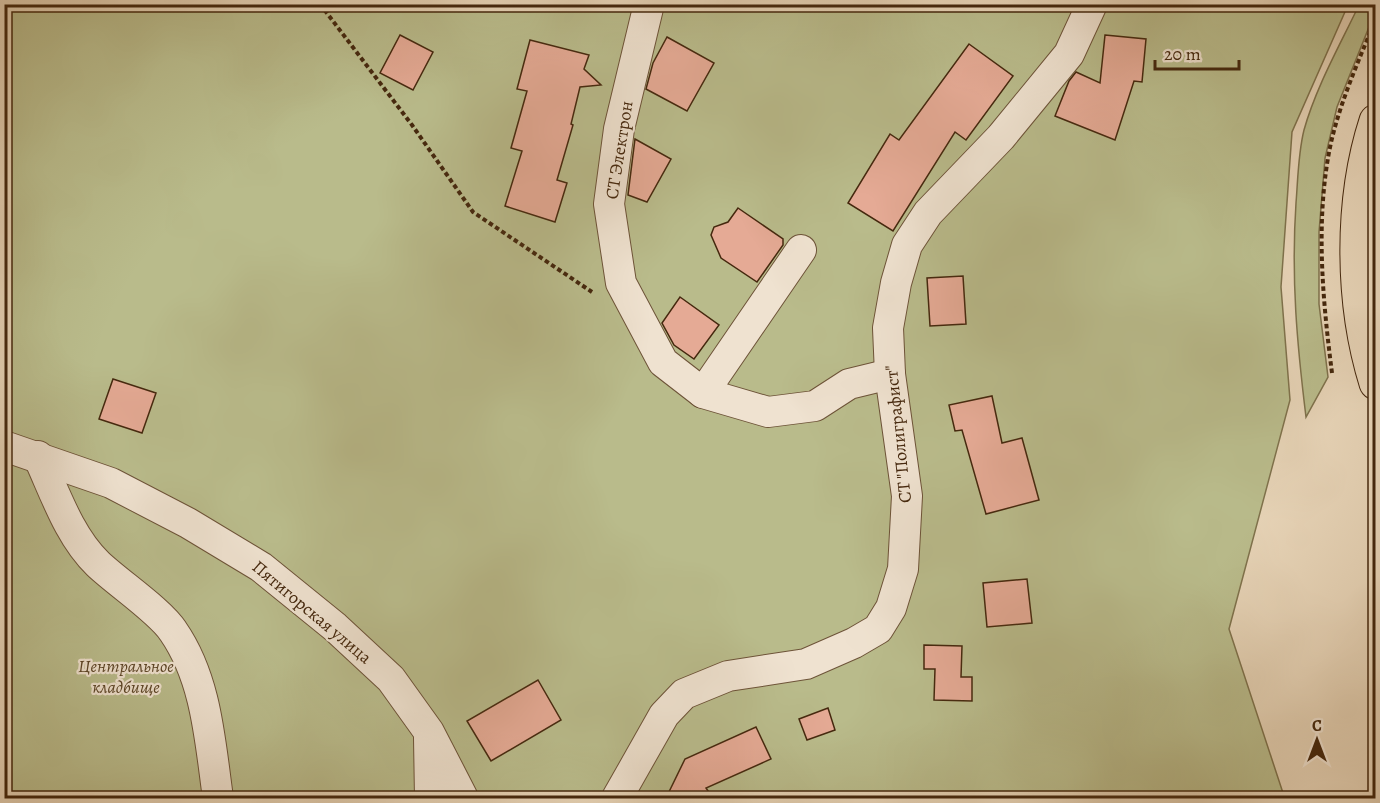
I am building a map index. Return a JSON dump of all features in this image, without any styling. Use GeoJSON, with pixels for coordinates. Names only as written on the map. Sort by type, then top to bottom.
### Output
{"type":"FeatureCollection","features":[{"type":"Feature","properties":{"kind":"main road"},"geometry":{"type":"LineString","coordinates":[[1376,121],[1361,184],[1358,241],[1360,301],[1376,383]]}},
{"type":"Feature","properties":{"kind":"street","name":"СТ Электрон"},"geometry":{"type":"LineString","coordinates":[[649,4],[620,129],[609,204],[621,283],[663,362],[703,393],[768,412],[815,406],[849,384],[890,374]]}},
{"type":"Feature","properties":{"kind":"street","name":"СТ \"Полиграфист\""},"geometry":{"type":"LineString","coordinates":[[617,798],[664,715],[684,694],[728,676],[806,664],[854,644],[878,629],[891,608],[903,569],[907,496],[890,374],[888,328],[896,283],[907,245],[928,213],[1001,137],[1069,54],[1092,4]]}},
{"type":"Feature","properties":{"kind":"street"},"geometry":{"type":"LineString","coordinates":[[703,393],[801,250]]}},
{"type":"Feature","properties":{"kind":"street","name":"Пятигорская улица"},"geometry":{"type":"LineString","coordinates":[[4,446],[111,483],[188,523],[261,567],[335,627],[391,679],[429,732],[464,798]]}},
{"type":"Feature","properties":{"kind":"street"},"geometry":{"type":"LineString","coordinates":[[38,456],[73,532],[96,562],[173,630],[193,668],[205,710],[218,798]]}},
{"type":"Feature","properties":{"kind":"street"},"geometry":{"type":"LineString","coordinates":[[429,732],[430,798]]}},
{"type":"Feature","properties":{"kind":"path"},"geometry":{"type":"LineString","coordinates":[[320,4],[412,124],[473,212],[537,253],[600,298]]}},
{"type":"Feature","properties":{"kind":"green space","name":"Центральное кладбище"},"geometry":{"type":"Polygon","coordinates":[[[5,5],[1348,5],[1292,132],[1281,287],[1290,400],[1229,629],[1283,793],[1295,798],[5,798],[5,5]]]}},
{"type":"Feature","properties":{"kind":"green space"},"geometry":{"type":"Polygon","coordinates":[[[1359,5],[1375,5],[1375,12],[1337,107],[1325,158],[1319,232],[1319,304],[1328,377],[1306,417],[1295,284],[1295,231],[1300,148],[1315,98],[1359,5]]]}},
{"type":"Feature","properties":{"kind":"building"},"geometry":{"type":"Polygon","coordinates":[[[400,35],[433,52],[413,90],[380,73],[400,35]]]}},
{"type":"Feature","properties":{"kind":"building"},"geometry":{"type":"Polygon","coordinates":[[[1105,35],[1146,39],[1142,82],[1134,81],[1115,140],[1055,116],[1069,81],[1076,72],[1100,83],[1105,35]]]}},
{"type":"Feature","properties":{"kind":"building"},"geometry":{"type":"Polygon","coordinates":[[[667,37],[714,63],[687,111],[646,89],[653,63],[667,37]]]}},
{"type":"Feature","properties":{"kind":"building"},"geometry":{"type":"Polygon","coordinates":[[[530,40],[589,55],[584,69],[601,85],[580,87],[571,124],[573,125],[557,180],[567,183],[555,222],[505,206],[522,151],[511,148],[527,91],[517,89],[530,40]]]}},
{"type":"Feature","properties":{"kind":"building"},"geometry":{"type":"Polygon","coordinates":[[[969,44],[1013,76],[966,140],[955,132],[893,231],[848,203],[890,134],[899,140],[969,44]]]}},
{"type":"Feature","properties":{"kind":"building"},"geometry":{"type":"Polygon","coordinates":[[[635,139],[671,159],[647,202],[628,195],[635,139]]]}},
{"type":"Feature","properties":{"kind":"building"},"geometry":{"type":"Polygon","coordinates":[[[738,208],[783,239],[783,245],[757,282],[721,258],[711,235],[714,227],[728,222],[738,208]]]}},
{"type":"Feature","properties":{"kind":"building"},"geometry":{"type":"Polygon","coordinates":[[[963,276],[966,324],[930,326],[927,278],[963,276]]]}},
{"type":"Feature","properties":{"kind":"building"},"geometry":{"type":"Polygon","coordinates":[[[680,297],[719,325],[694,359],[674,345],[662,323],[680,297]]]}},
{"type":"Feature","properties":{"kind":"building"},"geometry":{"type":"Polygon","coordinates":[[[113,379],[156,393],[142,433],[99,419],[113,379]]]}},
{"type":"Feature","properties":{"kind":"building"},"geometry":{"type":"Polygon","coordinates":[[[992,396],[1002,443],[1022,438],[1039,500],[986,514],[962,430],[955,431],[949,405],[992,396]]]}},
{"type":"Feature","properties":{"kind":"building"},"geometry":{"type":"Polygon","coordinates":[[[1027,579],[1032,623],[987,627],[983,583],[1027,579]]]}},
{"type":"Feature","properties":{"kind":"building"},"geometry":{"type":"Polygon","coordinates":[[[924,645],[962,646],[961,677],[972,677],[972,701],[934,700],[935,669],[924,669],[924,645]]]}},
{"type":"Feature","properties":{"kind":"building"},"geometry":{"type":"Polygon","coordinates":[[[538,680],[561,720],[491,761],[467,721],[538,680]]]}},
{"type":"Feature","properties":{"kind":"building"},"geometry":{"type":"Polygon","coordinates":[[[828,708],[835,730],[807,740],[799,719],[828,708]]]}},
{"type":"Feature","properties":{"kind":"building"},"geometry":{"type":"Polygon","coordinates":[[[756,727],[771,759],[706,788],[713,798],[666,798],[685,759],[756,727]]]}}]}
